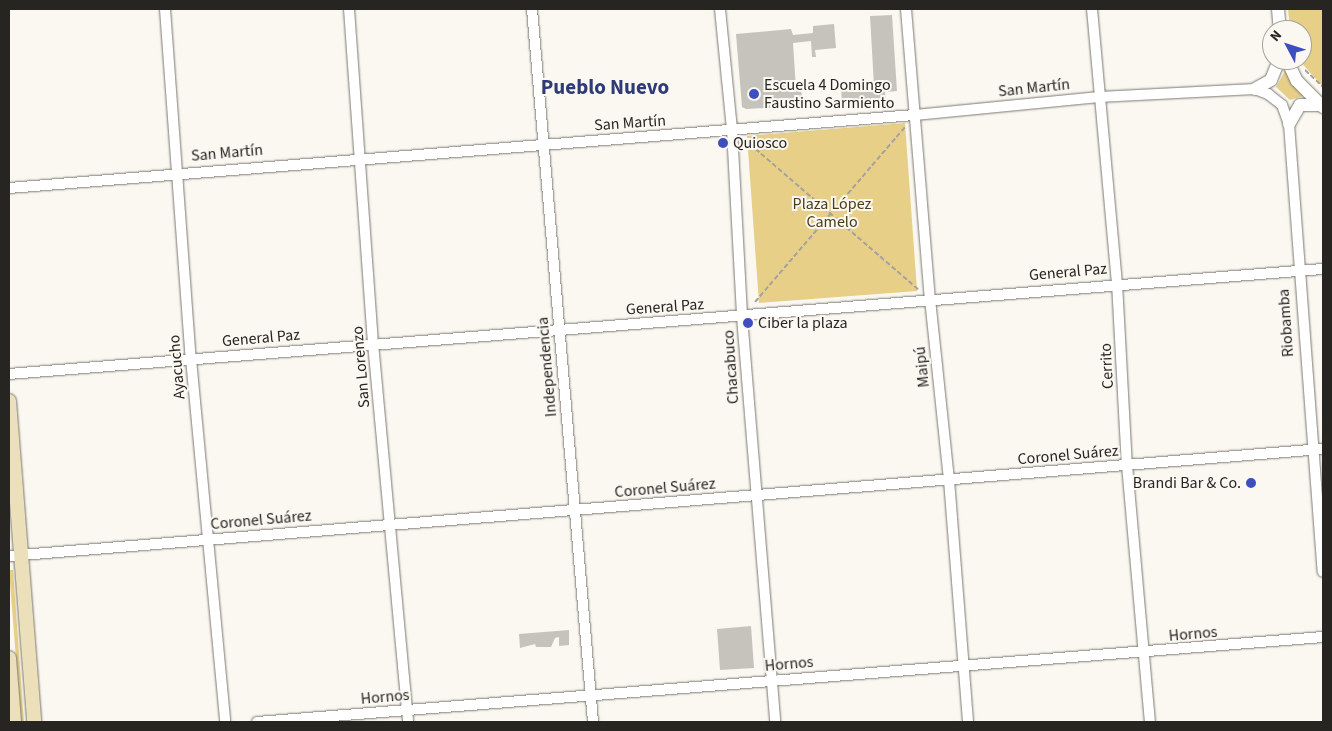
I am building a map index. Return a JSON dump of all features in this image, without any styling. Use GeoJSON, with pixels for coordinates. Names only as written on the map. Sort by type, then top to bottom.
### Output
{"type":"FeatureCollection","features":[{"type":"Feature","properties":{"kind":"main road"},"geometry":{"type":"LineString","coordinates":[[9,401],[14,555],[34,722]]}},
{"type":"Feature","properties":{"kind":"main road"},"geometry":{"type":"LineString","coordinates":[[9,658],[14,722]]}},
{"type":"Feature","properties":{"kind":"street","name":"Ayacucho"},"geometry":{"type":"LineString","coordinates":[[165,9],[191,359],[225,722]]}},
{"type":"Feature","properties":{"kind":"street","name":"San Lorenzo"},"geometry":{"type":"LineString","coordinates":[[349,9],[374,343],[408,722]]}},
{"type":"Feature","properties":{"kind":"street","name":"Independencia"},"geometry":{"type":"LineString","coordinates":[[532,9],[593,722]]}},
{"type":"Feature","properties":{"kind":"street","name":"Chacabuco"},"geometry":{"type":"LineString","coordinates":[[720,9],[732,130],[742,318],[775,722]]}},
{"type":"Feature","properties":{"kind":"street","name":"Maipú"},"geometry":{"type":"LineString","coordinates":[[906,9],[930,299],[949,480],[962,666],[968,722]]}},
{"type":"Feature","properties":{"kind":"street","name":"Cerrito"},"geometry":{"type":"LineString","coordinates":[[1092,9],[1116,283],[1128,465],[1150,722]]}},
{"type":"Feature","properties":{"kind":"street"},"geometry":{"type":"LineString","coordinates":[[1255,89],[1271,80],[1275,70]]}},
{"type":"Feature","properties":{"kind":"street"},"geometry":{"type":"LineString","coordinates":[[1292,70],[1297,81],[1322,106]]}},
{"type":"Feature","properties":{"kind":"street","name":"San Martín"},"geometry":{"type":"LineString","coordinates":[[9,188],[176,172],[915,115],[1099,97],[1255,89]]}},
{"type":"Feature","properties":{"kind":"street","name":"Riobamba"},"geometry":{"type":"LineString","coordinates":[[1255,89],[1268,94],[1282,105],[1289,124],[1298,272],[1323,572]]}},
{"type":"Feature","properties":{"kind":"street"},"geometry":{"type":"LineString","coordinates":[[1289,124],[1300,105],[1322,106]]}},
{"type":"Feature","properties":{"kind":"street","name":"General Paz"},"geometry":{"type":"LineString","coordinates":[[9,374],[374,343],[742,318],[1116,283],[1323,269]]}},
{"type":"Feature","properties":{"kind":"street","name":"Coronel Suárez"},"geometry":{"type":"LineString","coordinates":[[14,555],[1323,449]]}},
{"type":"Feature","properties":{"kind":"street","name":"Hornos"},"geometry":{"type":"LineString","coordinates":[[257,722],[1144,653],[1323,637]]}},
{"type":"Feature","properties":{"kind":"path"},"geometry":{"type":"LineString","coordinates":[[1307,70],[1323,87]]}},
{"type":"Feature","properties":{"kind":"path"},"geometry":{"type":"LineString","coordinates":[[1319,83],[1323,82]]}},
{"type":"Feature","properties":{"kind":"path"},"geometry":{"type":"LineString","coordinates":[[742,318],[915,115]]}},
{"type":"Feature","properties":{"kind":"path"},"geometry":{"type":"LineString","coordinates":[[732,130],[930,299]]}},
{"type":"Feature","properties":{"kind":"green space"},"geometry":{"type":"Polygon","coordinates":[[[1288,9],[1323,9],[1323,87],[1308,70],[1312,70],[1312,20],[1289,20],[1288,9]]]}},
{"type":"Feature","properties":{"kind":"green space"},"geometry":{"type":"Polygon","coordinates":[[[1284,70],[1290,70],[1307,95],[1290,100],[1276,87],[1284,70]]]}},
{"type":"Feature","properties":{"kind":"green space","name":"Plaza López Camelo"},"geometry":{"type":"Polygon","coordinates":[[[905,123],[917,291],[759,303],[747,136],[905,123]]]}},
{"type":"Feature","properties":{"kind":"green space"},"geometry":{"type":"Polygon","coordinates":[[[9,570],[13,570],[24,722],[21,722],[9,570]]]}},
{"type":"Feature","properties":{"kind":"building"},"geometry":{"type":"Polygon","coordinates":[[[892,15],[897,91],[885,92],[886,100],[842,103],[841,88],[874,86],[870,16],[892,15]]]}},
{"type":"Feature","properties":{"kind":"building"},"geometry":{"type":"Polygon","coordinates":[[[834,24],[836,48],[815,50],[816,57],[812,57],[811,41],[793,43],[796,89],[801,88],[803,106],[746,109],[742,107],[736,34],[791,29],[793,35],[813,33],[813,26],[834,24]]]}},
{"type":"Feature","properties":{"kind":"building"},"geometry":{"type":"Polygon","coordinates":[[[751,626],[754,668],[720,670],[717,629],[751,626]]]}},
{"type":"Feature","properties":{"kind":"building"},"geometry":{"type":"Polygon","coordinates":[[[569,630],[569,645],[559,646],[559,637],[555,638],[551,647],[536,647],[535,644],[520,648],[519,634],[569,630]]]}},
{"type":"Feature","properties":{"kind":"place","name":"Escuela 4 Domingo Faustino Sarmiento"},"geometry":{"type":"Point","coordinates":[754,94]}},
{"type":"Feature","properties":{"kind":"place","name":"Quiosco"},"geometry":{"type":"Point","coordinates":[723,143]}},
{"type":"Feature","properties":{"kind":"place","name":"Ciber la plaza"},"geometry":{"type":"Point","coordinates":[748,323]}},
{"type":"Feature","properties":{"kind":"place","name":"Brandi Bar & Co."},"geometry":{"type":"Point","coordinates":[1251,483]}},
{"type":"Feature","properties":{"kind":"district","name":"Pueblo Nuevo"},"geometry":{"type":"Point","coordinates":[605,87]}}]}
